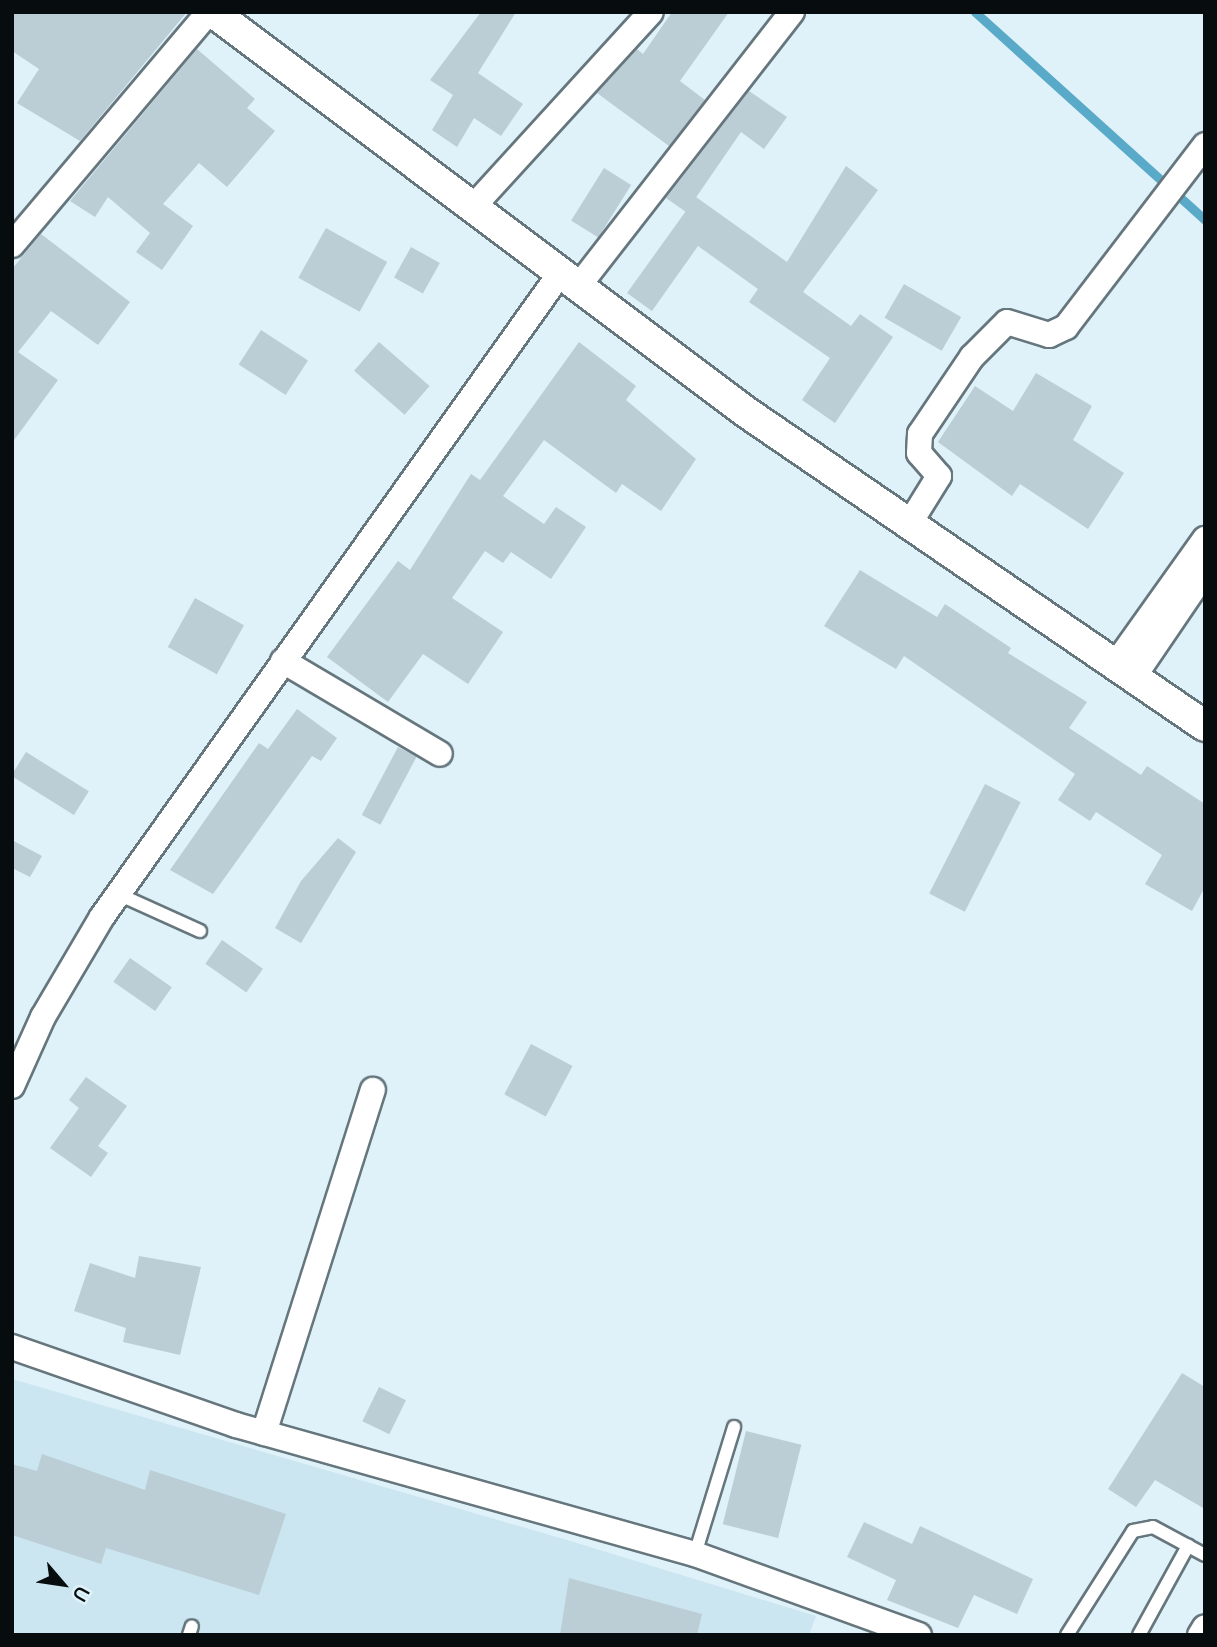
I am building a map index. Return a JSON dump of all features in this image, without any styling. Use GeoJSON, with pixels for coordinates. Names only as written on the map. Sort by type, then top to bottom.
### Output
{"type":"FeatureCollection","features":[{"type":"Feature","properties":{"kind":"street"},"geometry":{"type":"LineString","coordinates":[[12,245],[211,12],[568,281],[908,526],[1205,726]]}},
{"type":"Feature","properties":{"kind":"street"},"geometry":{"type":"LineString","coordinates":[[472,208],[651,12]]}},
{"type":"Feature","properties":{"kind":"street"},"geometry":{"type":"LineString","coordinates":[[12,1086],[67,973],[118,894],[283,661],[568,281],[792,12]]}},
{"type":"Feature","properties":{"kind":"street"},"geometry":{"type":"LineString","coordinates":[[908,526],[939,476],[919,453],[920,434],[972,357],[1007,322],[1049,335],[1066,327],[1205,145]]}},
{"type":"Feature","properties":{"kind":"street"},"geometry":{"type":"LineString","coordinates":[[1124,671],[1205,538]]}},
{"type":"Feature","properties":{"kind":"street"},"geometry":{"type":"LineString","coordinates":[[1124,671],[1205,572]]}},
{"type":"Feature","properties":{"kind":"street"},"geometry":{"type":"LineString","coordinates":[[283,661],[440,754]]}},
{"type":"Feature","properties":{"kind":"street"},"geometry":{"type":"LineString","coordinates":[[264,1433],[373,1090]]}},
{"type":"Feature","properties":{"kind":"street"},"geometry":{"type":"LineString","coordinates":[[12,1348],[264,1433],[695,1554],[919,1635]]}},
{"type":"Feature","properties":{"kind":"street"},"geometry":{"type":"LineString","coordinates":[[1199,1635],[1205,1627]]}},
{"type":"Feature","properties":{"kind":"lane"},"geometry":{"type":"LineString","coordinates":[[118,894],[200,931]]}},
{"type":"Feature","properties":{"kind":"lane"},"geometry":{"type":"LineString","coordinates":[[695,1554],[734,1427]]}},
{"type":"Feature","properties":{"kind":"lane"},"geometry":{"type":"LineString","coordinates":[[1067,1635],[1133,1531],[1153,1527],[1205,1555]]}},
{"type":"Feature","properties":{"kind":"lane"},"geometry":{"type":"LineString","coordinates":[[1139,1635],[1188,1546]]}},
{"type":"Feature","properties":{"kind":"shaded area"},"geometry":{"type":"Polygon","coordinates":[[[12,1379],[567,1540],[816,1616],[809,1635],[12,1635],[12,1379]]]}},
{"type":"Feature","properties":{"kind":"building"},"geometry":{"type":"Polygon","coordinates":[[[12,12],[187,12],[80,141],[17,103],[39,69],[12,51],[12,12]]]}},
{"type":"Feature","properties":{"kind":"building"},"geometry":{"type":"Polygon","coordinates":[[[481,12],[516,12],[478,73],[523,104],[501,136],[474,118],[457,147],[432,130],[453,95],[430,80],[481,12]]]}},
{"type":"Feature","properties":{"kind":"building"},"geometry":{"type":"Polygon","coordinates":[[[672,12],[729,12],[680,81],[705,100],[669,146],[597,93],[637,49],[643,54],[672,12]]]}},
{"type":"Feature","properties":{"kind":"building"},"geometry":{"type":"Polygon","coordinates":[[[197,49],[255,99],[247,108],[275,131],[227,187],[199,163],[163,204],[193,226],[162,270],[136,252],[150,233],[108,197],[95,217],[70,201],[197,49]]]}},
{"type":"Feature","properties":{"kind":"building"},"geometry":{"type":"Polygon","coordinates":[[[749,91],[787,117],[764,149],[741,132],[686,212],[666,198],[749,91]]]}},
{"type":"Feature","properties":{"kind":"building"},"geometry":{"type":"Polygon","coordinates":[[[846,166],[878,190],[803,292],[851,326],[860,314],[893,337],[835,423],[802,400],[830,358],[749,302],[758,289],[698,246],[652,311],[627,293],[696,197],[787,262],[846,166]]]}},
{"type":"Feature","properties":{"kind":"building"},"geometry":{"type":"Polygon","coordinates":[[[604,168],[631,185],[598,238],[571,221],[604,168]]]}},
{"type":"Feature","properties":{"kind":"building"},"geometry":{"type":"Polygon","coordinates":[[[326,228],[387,262],[360,312],[298,278],[326,228]]]}},
{"type":"Feature","properties":{"kind":"building"},"geometry":{"type":"Polygon","coordinates":[[[41,234],[130,302],[98,345],[51,311],[18,352],[58,380],[12,443],[12,269],[41,234]]]}},
{"type":"Feature","properties":{"kind":"building"},"geometry":{"type":"Polygon","coordinates":[[[411,247],[440,263],[423,294],[394,278],[411,247]]]}},
{"type":"Feature","properties":{"kind":"building"},"geometry":{"type":"Polygon","coordinates":[[[904,284],[961,317],[942,351],[884,318],[904,284]]]}},
{"type":"Feature","properties":{"kind":"building"},"geometry":{"type":"Polygon","coordinates":[[[261,330],[308,360],[286,395],[239,364],[261,330]]]}},
{"type":"Feature","properties":{"kind":"building"},"geometry":{"type":"Polygon","coordinates":[[[379,342],[430,386],[405,415],[354,371],[379,342]]]}},
{"type":"Feature","properties":{"kind":"building"},"geometry":{"type":"Polygon","coordinates":[[[579,342],[636,386],[626,400],[696,459],[661,511],[622,484],[616,493],[544,440],[503,496],[544,524],[556,507],[586,527],[551,579],[511,552],[503,563],[485,551],[452,598],[503,632],[468,684],[423,654],[388,702],[327,657],[398,561],[410,570],[471,474],[480,480],[579,342]]]}},
{"type":"Feature","properties":{"kind":"building"},"geometry":{"type":"Polygon","coordinates":[[[1036,373],[1092,406],[1073,440],[1124,473],[1088,529],[1020,484],[1012,496],[938,442],[975,386],[1013,411],[1036,373]]]}},
{"type":"Feature","properties":{"kind":"building"},"geometry":{"type":"Polygon","coordinates":[[[860,570],[937,617],[945,604],[1011,648],[1008,653],[1087,702],[1069,728],[1141,775],[1147,766],[1205,804],[1205,887],[1192,911],[1145,884],[1162,855],[1096,812],[1090,821],[1058,800],[1075,774],[904,656],[896,669],[824,626],[860,570]]]}},
{"type":"Feature","properties":{"kind":"building"},"geometry":{"type":"Polygon","coordinates":[[[195,598],[244,625],[217,674],[168,647],[195,598]]]}},
{"type":"Feature","properties":{"kind":"building"},"geometry":{"type":"Polygon","coordinates":[[[297,709],[337,738],[321,761],[312,756],[213,894],[170,870],[259,743],[268,749],[297,709]]]}},
{"type":"Feature","properties":{"kind":"building"},"geometry":{"type":"Polygon","coordinates":[[[398,747],[417,757],[380,825],[362,815],[398,747]]]}},
{"type":"Feature","properties":{"kind":"building"},"geometry":{"type":"Polygon","coordinates":[[[26,752],[89,791],[74,815],[12,776],[26,752]]]}},
{"type":"Feature","properties":{"kind":"building"},"geometry":{"type":"Polygon","coordinates":[[[985,784],[1021,802],[965,912],[929,894],[985,784]]]}},
{"type":"Feature","properties":{"kind":"building"},"geometry":{"type":"Polygon","coordinates":[[[338,838],[356,852],[301,943],[275,928],[301,881],[338,838]]]}},
{"type":"Feature","properties":{"kind":"building"},"geometry":{"type":"Polygon","coordinates":[[[12,840],[42,856],[30,877],[12,868],[12,840]]]}},
{"type":"Feature","properties":{"kind":"building"},"geometry":{"type":"Polygon","coordinates":[[[222,940],[263,969],[246,992],[205,964],[222,940]]]}},
{"type":"Feature","properties":{"kind":"building"},"geometry":{"type":"Polygon","coordinates":[[[130,958],[172,987],[155,1011],[113,982],[130,958]]]}},
{"type":"Feature","properties":{"kind":"building"},"geometry":{"type":"Polygon","coordinates":[[[531,1044],[572,1066],[546,1116],[504,1094],[531,1044]]]}},
{"type":"Feature","properties":{"kind":"building"},"geometry":{"type":"Polygon","coordinates":[[[86,1077],[127,1106],[98,1146],[108,1153],[91,1177],[50,1148],[79,1108],[69,1100],[86,1077]]]}},
{"type":"Feature","properties":{"kind":"building"},"geometry":{"type":"Polygon","coordinates":[[[139,1256],[201,1267],[180,1355],[123,1342],[126,1328],[74,1311],[90,1263],[135,1278],[139,1256]]]}},
{"type":"Feature","properties":{"kind":"building"},"geometry":{"type":"Polygon","coordinates":[[[1182,1373],[1205,1387],[1205,1509],[1155,1480],[1136,1507],[1108,1489],[1182,1373]]]}},
{"type":"Feature","properties":{"kind":"building"},"geometry":{"type":"Polygon","coordinates":[[[379,1387],[406,1400],[389,1434],[362,1421],[379,1387]]]}},
{"type":"Feature","properties":{"kind":"building"},"geometry":{"type":"Polygon","coordinates":[[[746,1431],[801,1445],[778,1538],[723,1524],[746,1431]]]}},
{"type":"Feature","properties":{"kind":"building"},"geometry":{"type":"Polygon","coordinates":[[[42,1454],[145,1490],[150,1470],[286,1514],[259,1595],[106,1548],[101,1564],[12,1535],[12,1464],[37,1471],[42,1454]]]}},
{"type":"Feature","properties":{"kind":"building"},"geometry":{"type":"Polygon","coordinates":[[[864,1522],[912,1544],[920,1526],[1033,1579],[1017,1614],[974,1595],[958,1628],[887,1600],[896,1580],[847,1557],[864,1522]]]}},
{"type":"Feature","properties":{"kind":"building"},"geometry":{"type":"Polygon","coordinates":[[[569,1578],[702,1614],[697,1635],[560,1635],[569,1578]]]}},
{"type":"Feature","properties":{"kind":"waterway"},"geometry":{"type":"LineString","coordinates":[[975,12],[1205,220]]}}]}
